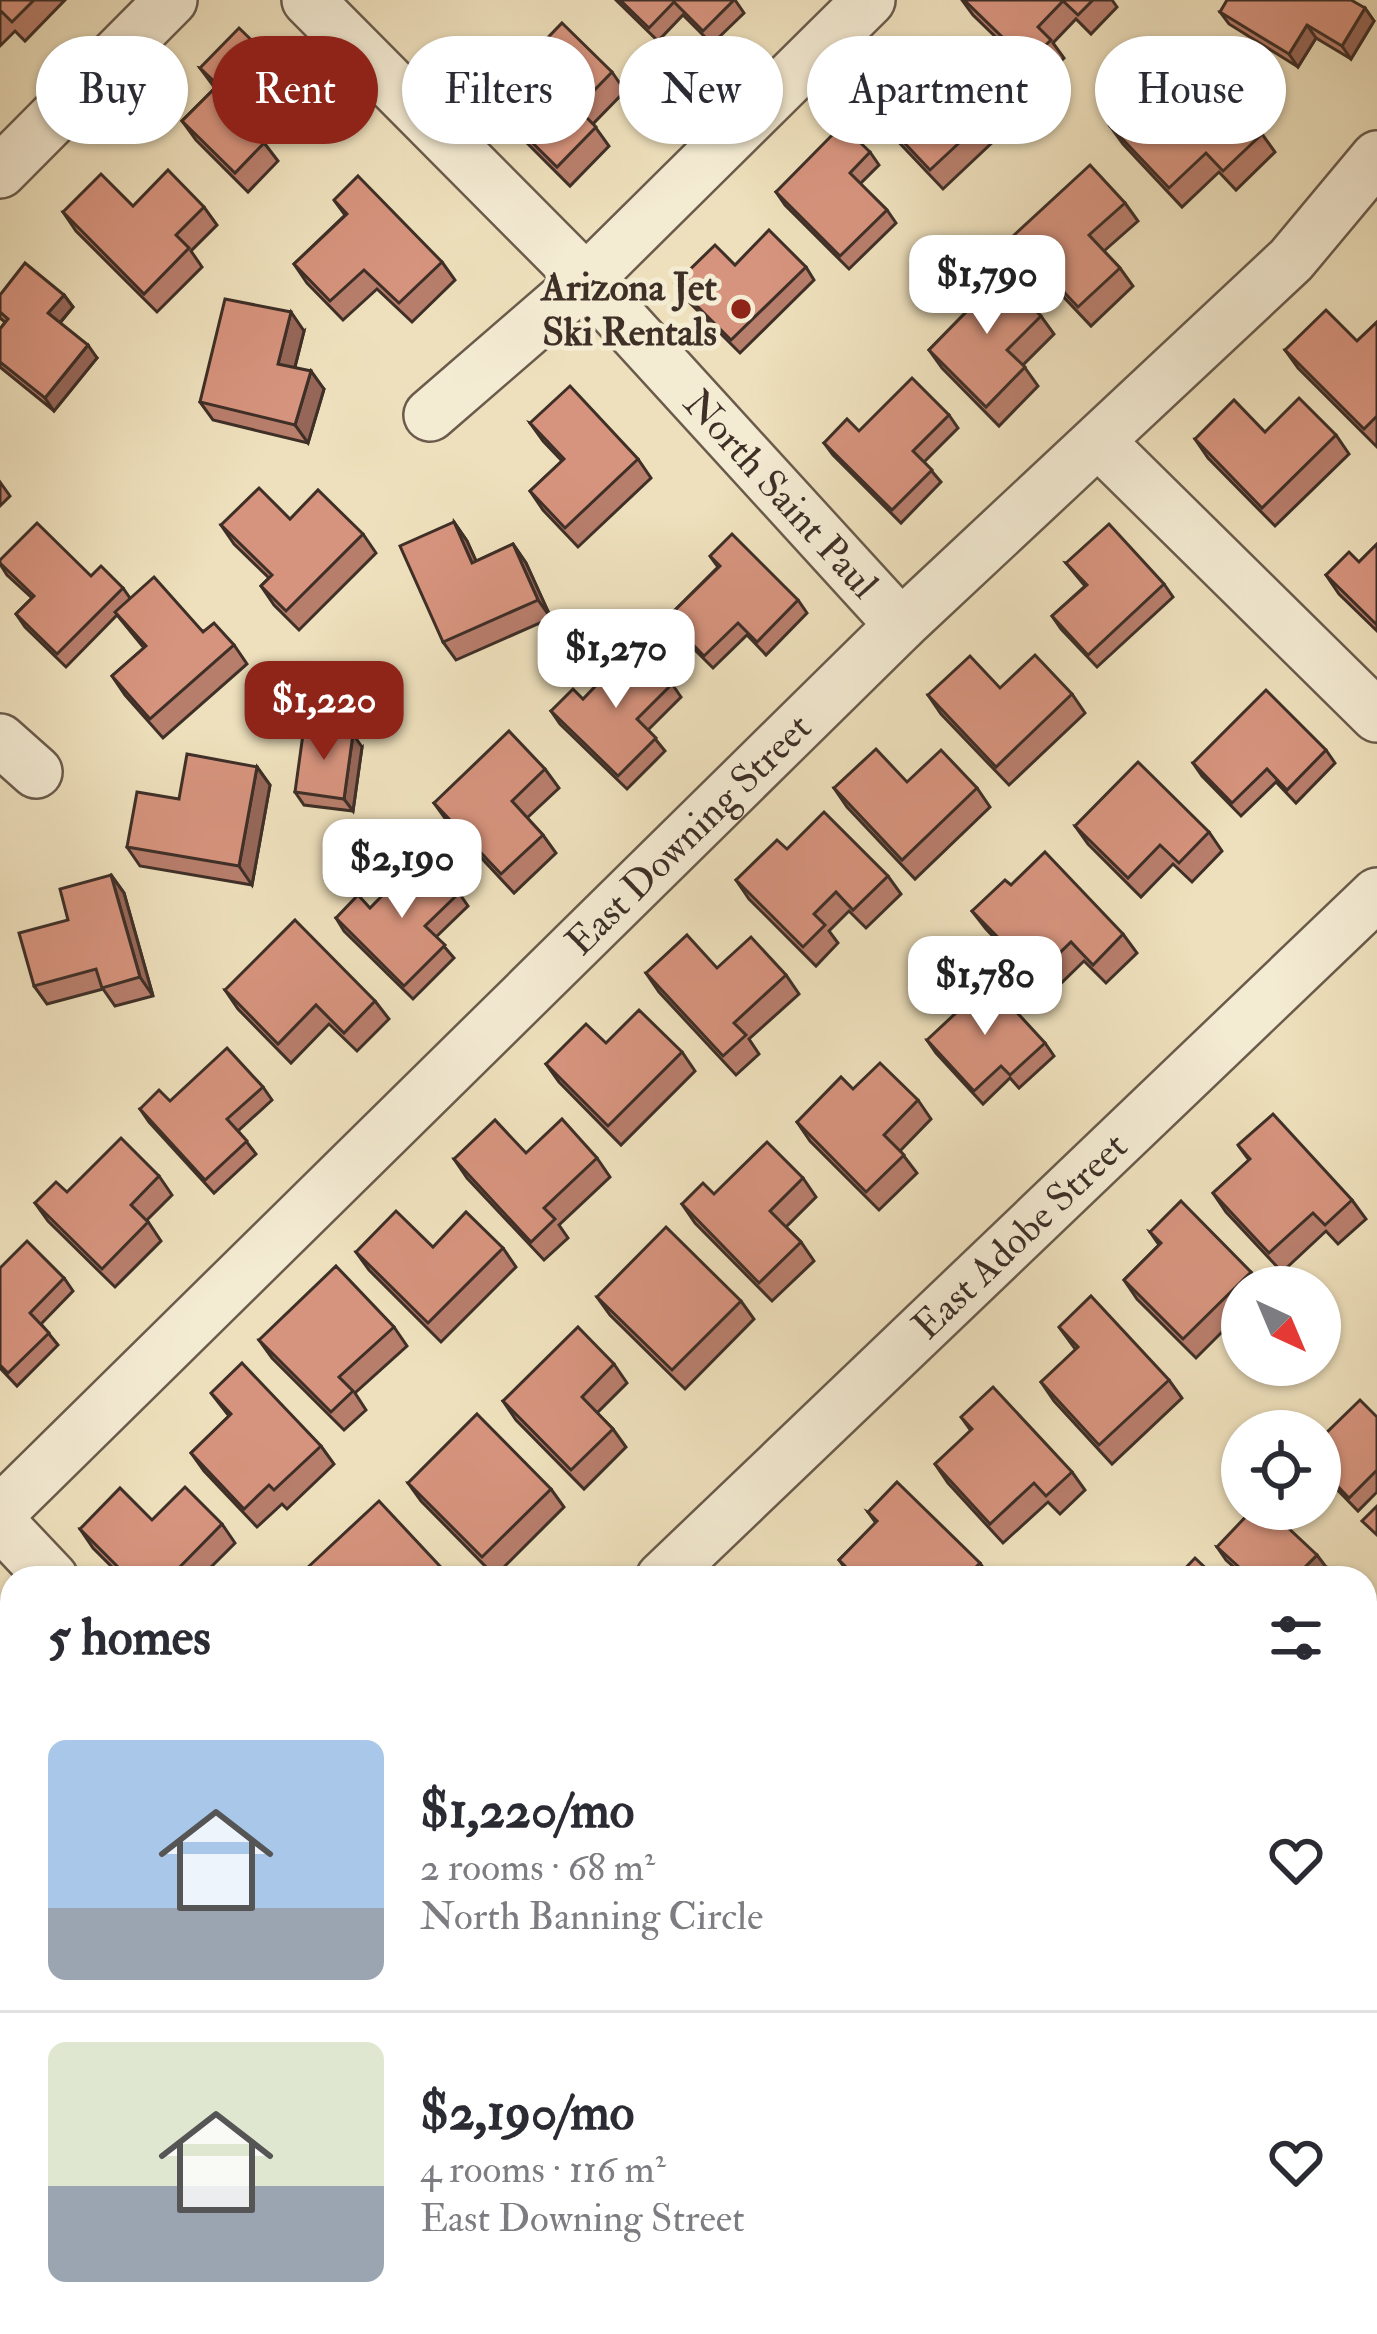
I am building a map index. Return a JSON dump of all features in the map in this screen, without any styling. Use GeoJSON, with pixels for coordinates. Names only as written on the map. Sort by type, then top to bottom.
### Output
{"type":"FeatureCollection","features":[{"type":"Feature","properties":{"kind":"street"},"geometry":{"type":"LineString","coordinates":[[0,172],[171,0]]}},
{"type":"Feature","properties":{"kind":"street","name":"North Saint Paul"},"geometry":{"type":"LineString","coordinates":[[308,0],[586,280],[902,625]]}},
{"type":"Feature","properties":{"kind":"street"},"geometry":{"type":"LineString","coordinates":[[430,415],[586,280],[868,0]]}},
{"type":"Feature","properties":{"kind":"street","name":"East Downing Street"},"geometry":{"type":"LineString","coordinates":[[0,1512],[902,625],[1291,260],[1377,157]]}},
{"type":"Feature","properties":{"kind":"street"},"geometry":{"type":"LineString","coordinates":[[1099,442],[1377,716]]}},
{"type":"Feature","properties":{"kind":"street","name":"East Adobe Street"},"geometry":{"type":"LineString","coordinates":[[675,1566],[1377,894]]}},
{"type":"Feature","properties":{"kind":"street"},"geometry":{"type":"LineString","coordinates":[[0,1523],[41,1566]]}},
{"type":"Feature","properties":{"kind":"building"},"geometry":{"type":"Polygon","coordinates":[[[0,0],[34,0],[12,22],[0,14],[0,0]]]}},
{"type":"Feature","properties":{"kind":"building"},"geometry":{"type":"Polygon","coordinates":[[[620,0],[734,0],[703,31],[674,2],[649,28],[620,0]]]}},
{"type":"Feature","properties":{"kind":"building"},"geometry":{"type":"Polygon","coordinates":[[[964,0],[1093,0],[1078,15],[1063,1],[1038,27],[1047,36],[1001,36],[964,0]]]}},
{"type":"Feature","properties":{"kind":"building"},"geometry":{"type":"Polygon","coordinates":[[[1227,0],[1351,0],[1365,8],[1342,46],[1307,25],[1289,54],[1286,36],[1259,36],[1220,12],[1227,0]]]}},
{"type":"Feature","properties":{"kind":"building"},"geometry":{"type":"Polygon","coordinates":[[[562,23],[575,36],[549,36],[562,23]]]}},
{"type":"Feature","properties":{"kind":"building"},"geometry":{"type":"Polygon","coordinates":[[[595,55],[612,72],[595,89],[595,55]]]}},
{"type":"Feature","properties":{"kind":"building"},"geometry":{"type":"Polygon","coordinates":[[[212,56],[212,79],[200,68],[212,56]]]}},
{"type":"Feature","properties":{"kind":"building"},"geometry":{"type":"Polygon","coordinates":[[[212,91],[212,144],[263,144],[235,173],[188,127],[188,115],[212,91]]]}},
{"type":"Feature","properties":{"kind":"building"},"geometry":{"type":"Polygon","coordinates":[[[534,144],[579,144],[557,167],[534,144]]]}},
{"type":"Feature","properties":{"kind":"building"},"geometry":{"type":"Polygon","coordinates":[[[823,144],[862,144],[870,152],[850,173],[887,210],[840,256],[776,192],[823,144]]]}},
{"type":"Feature","properties":{"kind":"building"},"geometry":{"type":"Polygon","coordinates":[[[905,144],[958,144],[930,170],[905,144]]]}},
{"type":"Feature","properties":{"kind":"building"},"geometry":{"type":"Polygon","coordinates":[[[1127,144],[1251,144],[1223,171],[1206,153],[1169,188],[1127,144]]]}},
{"type":"Feature","properties":{"kind":"building"},"geometry":{"type":"Polygon","coordinates":[[[1090,165],[1125,203],[1089,235],[1120,268],[1078,307],[1012,237],[1090,165]]]}},
{"type":"Feature","properties":{"kind":"building"},"geometry":{"type":"Polygon","coordinates":[[[168,170],[204,207],[176,235],[189,248],[144,294],[63,212],[101,174],[133,206],[168,170]]]}},
{"type":"Feature","properties":{"kind":"building"},"geometry":{"type":"Polygon","coordinates":[[[358,176],[442,262],[399,303],[364,270],[330,301],[294,264],[347,214],[334,200],[358,176]]]}},
{"type":"Feature","properties":{"kind":"building"},"geometry":{"type":"Polygon","coordinates":[[[769,230],[806,267],[731,340],[675,284],[715,245],[735,265],[769,230]]]}},
{"type":"Feature","properties":{"kind":"building"},"geometry":{"type":"Polygon","coordinates":[[[25,263],[64,295],[48,313],[88,345],[45,398],[0,362],[0,329],[8,319],[0,312],[0,295],[25,263]]]}},
{"type":"Feature","properties":{"kind":"building"},"geometry":{"type":"Polygon","coordinates":[[[992,266],[1041,316],[1007,350],[1025,367],[986,407],[929,350],[972,306],[963,296],[992,266]]]}},
{"type":"Feature","properties":{"kind":"building"},"geometry":{"type":"Polygon","coordinates":[[[225,299],[291,312],[278,364],[311,371],[295,425],[200,402],[225,299]]]}},
{"type":"Feature","properties":{"kind":"building"},"geometry":{"type":"Polygon","coordinates":[[[1326,310],[1357,341],[1377,322],[1377,416],[1364,429],[1285,350],[1326,310]]]}},
{"type":"Feature","properties":{"kind":"building"},"geometry":{"type":"Polygon","coordinates":[[[912,378],[949,415],[913,451],[932,470],[892,510],[824,443],[847,419],[859,431],[912,378]]]}},
{"type":"Feature","properties":{"kind":"building"},"geometry":{"type":"Polygon","coordinates":[[[570,386],[638,459],[565,528],[530,491],[564,459],[530,423],[570,386]]]}},
{"type":"Feature","properties":{"kind":"building"},"geometry":{"type":"Polygon","coordinates":[[[1299,398],[1336,435],[1262,508],[1195,439],[1234,400],[1265,432],[1299,398]]]}},
{"type":"Feature","properties":{"kind":"building"},"geometry":{"type":"Polygon","coordinates":[[[259,488],[290,519],[318,490],[363,534],[286,611],[261,586],[272,575],[221,525],[259,488]]]}},
{"type":"Feature","properties":{"kind":"building"},"geometry":{"type":"Polygon","coordinates":[[[454,522],[472,563],[513,544],[538,600],[443,642],[400,546],[454,522]]]}},
{"type":"Feature","properties":{"kind":"building"},"geometry":{"type":"Polygon","coordinates":[[[37,523],[91,576],[101,566],[123,588],[57,654],[16,614],[34,596],[0,563],[37,523]]]}},
{"type":"Feature","properties":{"kind":"building"},"geometry":{"type":"Polygon","coordinates":[[[1109,524],[1164,584],[1088,655],[1052,616],[1087,585],[1066,563],[1109,524]]]}},
{"type":"Feature","properties":{"kind":"building"},"geometry":{"type":"Polygon","coordinates":[[[732,534],[798,600],[757,642],[738,623],[704,656],[667,618],[720,566],[710,556],[732,534]]]}},
{"type":"Feature","properties":{"kind":"building"},"geometry":{"type":"Polygon","coordinates":[[[1377,544],[1377,625],[1326,575],[1349,552],[1359,562],[1377,544]]]}},
{"type":"Feature","properties":{"kind":"building"},"geometry":{"type":"Polygon","coordinates":[[[154,577],[203,632],[214,623],[234,645],[150,719],[112,676],[146,646],[115,612],[154,577]]]}},
{"type":"Feature","properties":{"kind":"building"},"geometry":{"type":"Polygon","coordinates":[[[634,646],[672,684],[637,719],[656,738],[618,776],[551,711],[573,689],[583,699],[634,646]]]}},
{"type":"Feature","properties":{"kind":"building"},"geometry":{"type":"Polygon","coordinates":[[[1035,655],[1072,694],[996,767],[928,695],[970,656],[1000,688],[1035,655]]]}},
{"type":"Feature","properties":{"kind":"building"},"geometry":{"type":"Polygon","coordinates":[[[1266,690],[1326,750],[1287,790],[1267,769],[1232,803],[1193,763],[1266,690]]]}},
{"type":"Feature","properties":{"kind":"building"},"geometry":{"type":"Polygon","coordinates":[[[304,727],[353,734],[344,799],[295,792],[304,727]]]}},
{"type":"Feature","properties":{"kind":"building"},"geometry":{"type":"Polygon","coordinates":[[[509,731],[545,769],[512,801],[543,835],[501,874],[434,803],[509,731]]]}},
{"type":"Feature","properties":{"kind":"building"},"geometry":{"type":"Polygon","coordinates":[[[876,749],[907,782],[941,750],[977,788],[902,860],[834,788],[876,749]]]}},
{"type":"Feature","properties":{"kind":"building"},"geometry":{"type":"Polygon","coordinates":[[[187,754],[257,767],[239,866],[127,847],[137,792],[179,799],[187,754]]]}},
{"type":"Feature","properties":{"kind":"building"},"geometry":{"type":"Polygon","coordinates":[[[1138,762],[1209,832],[1179,863],[1160,845],[1128,878],[1075,826],[1138,762]]]}},
{"type":"Feature","properties":{"kind":"building"},"geometry":{"type":"Polygon","coordinates":[[[824,812],[888,876],[853,910],[836,892],[814,914],[825,925],[803,947],[736,880],[777,840],[787,849],[824,812]]]}},
{"type":"Feature","properties":{"kind":"building"},"geometry":{"type":"Polygon","coordinates":[[[1045,852],[1123,934],[1093,965],[1071,942],[1036,976],[972,911],[1005,880],[1011,885],[1045,852]]]}},
{"type":"Feature","properties":{"kind":"building"},"geometry":{"type":"Polygon","coordinates":[[[421,856],[459,893],[425,926],[445,945],[404,986],[336,918],[358,895],[370,908],[421,856]]]}},
{"type":"Feature","properties":{"kind":"building"},"geometry":{"type":"Polygon","coordinates":[[[111,875],[140,977],[102,988],[96,969],[34,986],[19,933],[68,920],[60,889],[111,875]]]}},
{"type":"Feature","properties":{"kind":"building"},"geometry":{"type":"Polygon","coordinates":[[[295,920],[375,1001],[344,1033],[316,1005],[278,1044],[225,990],[295,920]]]}},
{"type":"Feature","properties":{"kind":"building"},"geometry":{"type":"Polygon","coordinates":[[[687,935],[717,968],[751,937],[786,975],[734,1023],[746,1035],[723,1056],[646,973],[687,935]]]}},
{"type":"Feature","properties":{"kind":"building"},"geometry":{"type":"Polygon","coordinates":[[[989,982],[1045,1043],[1010,1075],[1001,1066],[974,1091],[927,1040],[989,982]]]}},
{"type":"Feature","properties":{"kind":"building"},"geometry":{"type":"Polygon","coordinates":[[[639,1010],[682,1052],[608,1126],[546,1064],[586,1024],[606,1043],[639,1010]]]}},
{"type":"Feature","properties":{"kind":"building"},"geometry":{"type":"Polygon","coordinates":[[[227,1048],[263,1087],[227,1119],[247,1141],[205,1180],[140,1109],[159,1090],[170,1101],[227,1048]]]}},
{"type":"Feature","properties":{"kind":"building"},"geometry":{"type":"Polygon","coordinates":[[[880,1063],[918,1100],[884,1135],[904,1155],[866,1192],[797,1122],[841,1077],[853,1089],[880,1063]]]}},
{"type":"Feature","properties":{"kind":"building"},"geometry":{"type":"Polygon","coordinates":[[[1273,1114],[1352,1200],[1325,1225],[1313,1213],[1269,1253],[1213,1193],[1250,1159],[1238,1145],[1273,1114]]]}},
{"type":"Feature","properties":{"kind":"building"},"geometry":{"type":"Polygon","coordinates":[[[562,1119],[597,1158],[544,1208],[555,1219],[531,1242],[454,1159],[495,1120],[526,1153],[562,1119]]]}},
{"type":"Feature","properties":{"kind":"building"},"geometry":{"type":"Polygon","coordinates":[[[121,1138],[159,1176],[131,1205],[148,1222],[102,1269],[35,1203],[56,1182],[67,1192],[121,1138]]]}},
{"type":"Feature","properties":{"kind":"building"},"geometry":{"type":"Polygon","coordinates":[[[767,1142],[803,1178],[770,1211],[801,1242],[759,1283],[682,1204],[703,1183],[714,1194],[767,1142]]]}},
{"type":"Feature","properties":{"kind":"building"},"geometry":{"type":"Polygon","coordinates":[[[1181,1201],[1245,1266],[1221,1266],[1221,1302],[1183,1339],[1124,1280],[1161,1243],[1150,1232],[1181,1201]]]}},
{"type":"Feature","properties":{"kind":"building"},"geometry":{"type":"Polygon","coordinates":[[[396,1211],[433,1247],[466,1212],[503,1248],[428,1323],[356,1252],[396,1211]]]}},
{"type":"Feature","properties":{"kind":"building"},"geometry":{"type":"Polygon","coordinates":[[[666,1227],[741,1301],[672,1370],[597,1297],[666,1227]]]}},
{"type":"Feature","properties":{"kind":"building"},"geometry":{"type":"Polygon","coordinates":[[[27,1241],[64,1278],[30,1313],[49,1333],[8,1373],[0,1365],[0,1268],[27,1241]]]}},
{"type":"Feature","properties":{"kind":"building"},"geometry":{"type":"Polygon","coordinates":[[[336,1266],[394,1327],[339,1377],[353,1391],[331,1412],[259,1340],[336,1266]]]}},
{"type":"Feature","properties":{"kind":"building"},"geometry":{"type":"Polygon","coordinates":[[[1091,1296],[1169,1380],[1099,1445],[1041,1382],[1078,1347],[1059,1327],[1091,1296]]]}},
{"type":"Feature","properties":{"kind":"building"},"geometry":{"type":"Polygon","coordinates":[[[578,1327],[614,1364],[582,1397],[613,1429],[571,1470],[503,1401],[578,1327]]]}},
{"type":"Feature","properties":{"kind":"building"},"geometry":{"type":"Polygon","coordinates":[[[242,1363],[321,1446],[274,1490],[269,1485],[244,1509],[191,1453],[231,1414],[211,1393],[242,1363]]]}},
{"type":"Feature","properties":{"kind":"building"},"geometry":{"type":"Polygon","coordinates":[[[993,1387],[1072,1472],[1046,1496],[1034,1483],[990,1524],[935,1464],[972,1429],[961,1417],[993,1387]]]}},
{"type":"Feature","properties":{"kind":"building"},"geometry":{"type":"Polygon","coordinates":[[[1360,1400],[1377,1417],[1377,1470],[1349,1498],[1341,1490],[1341,1419],[1360,1400]]]}},
{"type":"Feature","properties":{"kind":"building"},"geometry":{"type":"Polygon","coordinates":[[[477,1414],[551,1489],[482,1557],[408,1483],[477,1414]]]}},
{"type":"Feature","properties":{"kind":"building"},"geometry":{"type":"Polygon","coordinates":[[[897,1482],[980,1563],[845,1566],[839,1560],[877,1521],[868,1512],[897,1482]]]}},
{"type":"Feature","properties":{"kind":"building"},"geometry":{"type":"Polygon","coordinates":[[[185,1487],[222,1524],[181,1566],[117,1566],[80,1529],[120,1488],[152,1520],[185,1487]]]}},
{"type":"Feature","properties":{"kind":"building"},"geometry":{"type":"Polygon","coordinates":[[[379,1501],[440,1566],[309,1566],[379,1501]]]}},
{"type":"Feature","properties":{"kind":"building"},"geometry":{"type":"Polygon","coordinates":[[[1377,1506],[1377,1535],[1362,1521],[1377,1506]]]}},
{"type":"Feature","properties":{"kind":"building"},"geometry":{"type":"Polygon","coordinates":[[[1233,1530],[1290,1530],[1317,1555],[1306,1566],[1238,1566],[1217,1547],[1233,1530]]]}},
{"type":"Feature","properties":{"kind":"place","name":"Arizona Jet Ski Rentals"},"geometry":{"type":"Point","coordinates":[741,309]}}]}
